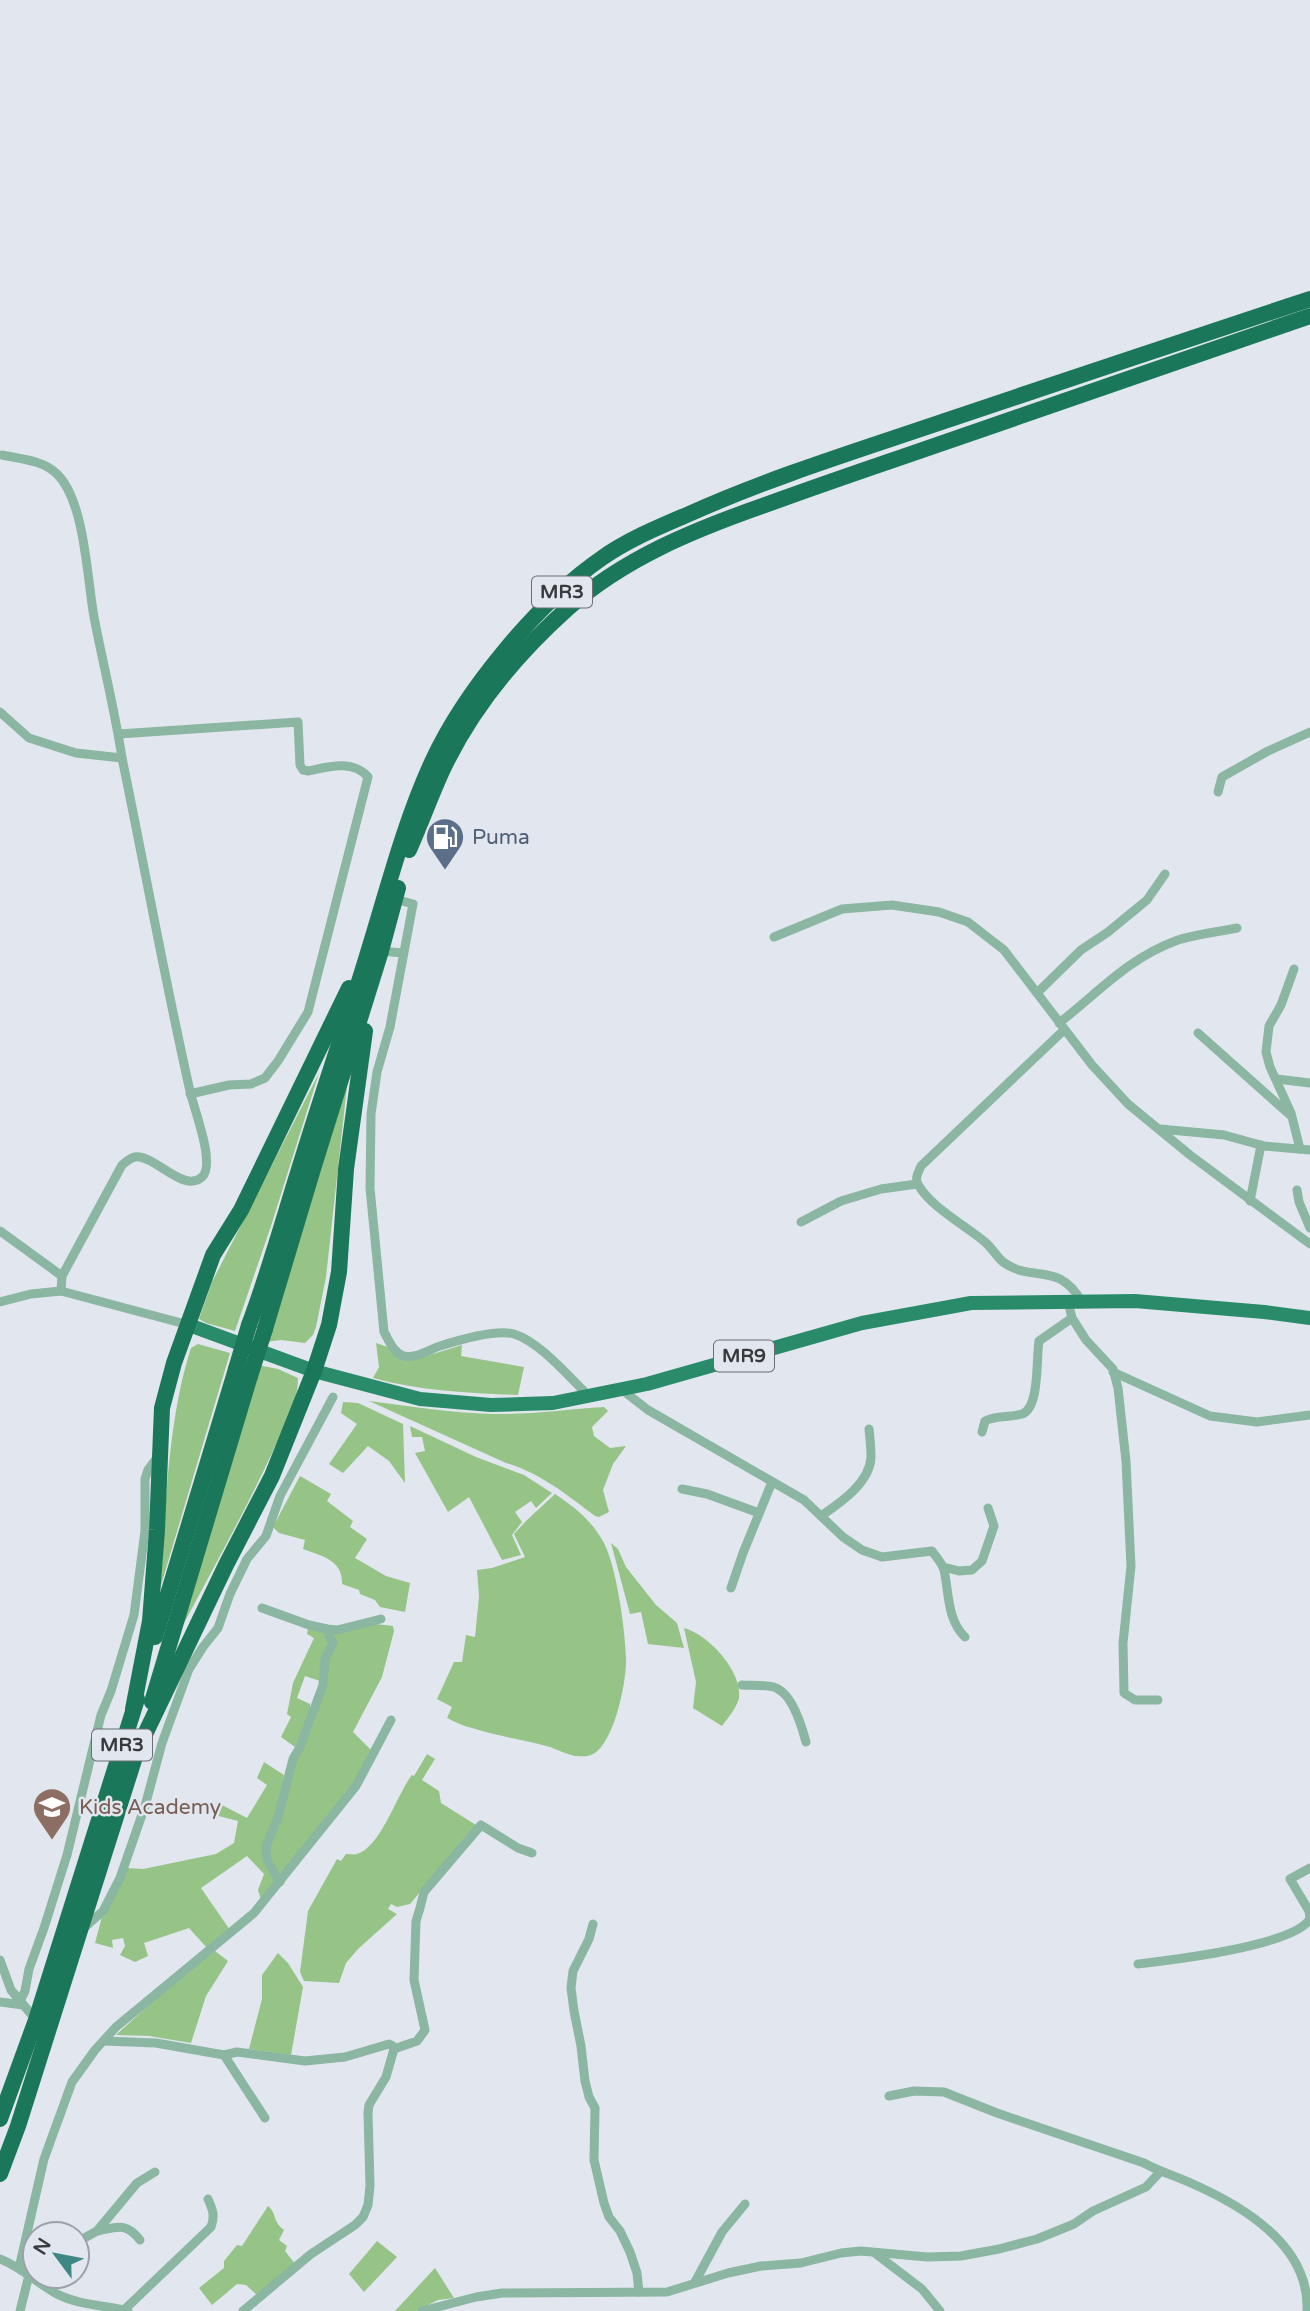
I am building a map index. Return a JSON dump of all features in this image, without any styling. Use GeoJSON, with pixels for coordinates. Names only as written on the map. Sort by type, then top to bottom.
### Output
{"type":"FeatureCollection","features":[{"type":"Feature","properties":{"kind":"highway","name":"MR3"},"geometry":{"type":"LineString","coordinates":[[0,2119],[36,2020],[257,1327],[313,1169],[376,949],[398,849],[433,761],[457,717],[483,680],[531,619],[578,576],[633,539],[730,496],[822,462],[1310,299]]}},
{"type":"Feature","properties":{"kind":"highway","name":"MR3"},"geometry":{"type":"LineString","coordinates":[[376,949],[395,899],[408,852],[444,767],[468,726],[519,656],[588,591],[641,556],[734,516],[1310,316]]}},
{"type":"Feature","properties":{"kind":"highway"},"geometry":{"type":"LineString","coordinates":[[134,1709],[150,1622],[162,1408],[174,1363],[212,1255],[241,1210],[376,949]]}},
{"type":"Feature","properties":{"kind":"highway"},"geometry":{"type":"LineString","coordinates":[[137,1751],[226,1564],[272,1475],[314,1371],[329,1325],[339,1272],[346,1169],[376,949]]}},
{"type":"Feature","properties":{"kind":"highway","name":"MR3"},"geometry":{"type":"LineString","coordinates":[[0,2174],[18,2126],[137,1751],[243,1373]]}},
{"type":"Feature","properties":{"kind":"main road","name":"MR9"},"geometry":{"type":"LineString","coordinates":[[189,1325],[314,1371],[420,1399],[479,1404],[553,1403],[589,1396],[647,1384],[862,1323],[971,1303],[1135,1301],[1310,1318]]}},
{"type":"Feature","properties":{"kind":"street"},"geometry":{"type":"LineString","coordinates":[[2,455],[47,466],[70,491],[89,565],[94,615],[190,1094],[208,1161],[204,1175],[198,1180],[186,1181],[143,1157],[132,1157],[122,1165],[62,1276],[61,1291]]}},
{"type":"Feature","properties":{"kind":"street"},"geometry":{"type":"LineString","coordinates":[[0,712],[29,738],[76,753],[122,758]]}},
{"type":"Feature","properties":{"kind":"street"},"geometry":{"type":"LineString","coordinates":[[119,734],[298,722],[300,765],[303,770],[340,764],[364,772],[368,777],[308,1012],[265,1078],[251,1084],[229,1085],[190,1094]]}},
{"type":"Feature","properties":{"kind":"street"},"geometry":{"type":"LineString","coordinates":[[1218,792],[1222,777],[1268,751],[1310,732]]}},
{"type":"Feature","properties":{"kind":"street"},"geometry":{"type":"LineString","coordinates":[[1037,993],[1081,950],[1147,900],[1165,873]]}},
{"type":"Feature","properties":{"kind":"street"},"geometry":{"type":"LineString","coordinates":[[395,899],[414,904],[390,1027],[377,1072],[371,1114],[370,1188],[384,1332],[395,1350],[404,1356],[413,1356],[493,1333],[513,1334],[528,1340],[589,1396]]}},
{"type":"Feature","properties":{"kind":"street"},"geometry":{"type":"LineString","coordinates":[[774,937],[842,909],[892,905],[939,912],[968,922],[1004,950],[1061,1027],[1128,1104],[1250,1201],[1310,1244]]}},
{"type":"Feature","properties":{"kind":"street"},"geometry":{"type":"LineString","coordinates":[[1158,1700],[1135,1700],[1124,1693],[1123,1643],[1130,1566],[1126,1461],[1118,1388],[1113,1372],[1072,1318],[1074,1287],[1054,1276],[1023,1271],[1001,1261],[997,1252],[987,1243],[928,1198],[917,1184],[916,1176],[921,1166],[1115,974],[1160,947],[1197,935],[1237,928]]}},
{"type":"Feature","properties":{"kind":"street"},"geometry":{"type":"LineString","coordinates":[[376,949],[403,954]]}},
{"type":"Feature","properties":{"kind":"street"},"geometry":{"type":"LineString","coordinates":[[1158,1129],[1224,1135],[1261,1145],[1305,1149],[1266,1052],[1269,1026],[1288,988],[1294,969]]}},
{"type":"Feature","properties":{"kind":"street"},"geometry":{"type":"LineString","coordinates":[[1198,1033],[1292,1116]]}},
{"type":"Feature","properties":{"kind":"street"},"geometry":{"type":"LineString","coordinates":[[1277,1079],[1310,1083]]}},
{"type":"Feature","properties":{"kind":"street"},"geometry":{"type":"LineString","coordinates":[[1250,1201],[1261,1145]]}},
{"type":"Feature","properties":{"kind":"street"},"geometry":{"type":"LineString","coordinates":[[801,1222],[841,1201],[881,1189],[917,1184]]}},
{"type":"Feature","properties":{"kind":"street"},"geometry":{"type":"LineString","coordinates":[[1297,1190],[1310,1228]]}},
{"type":"Feature","properties":{"kind":"street"},"geometry":{"type":"LineString","coordinates":[[0,1231],[62,1276]]}},
{"type":"Feature","properties":{"kind":"street"},"geometry":{"type":"LineString","coordinates":[[0,1302],[31,1294],[61,1291],[189,1325]]}},
{"type":"Feature","properties":{"kind":"street"},"geometry":{"type":"LineString","coordinates":[[982,1432],[985,1421],[995,1416],[1026,1413],[1031,1407],[1035,1395],[1038,1341],[1072,1318]]}},
{"type":"Feature","properties":{"kind":"street"},"geometry":{"type":"LineString","coordinates":[[1113,1372],[1210,1416],[1257,1422],[1310,1415]]}},
{"type":"Feature","properties":{"kind":"street"},"geometry":{"type":"LineString","coordinates":[[621,1389],[649,1410],[804,1500],[843,1537],[862,1550],[883,1557],[932,1551],[943,1567],[945,1586],[957,1630],[965,1637]]}},
{"type":"Feature","properties":{"kind":"street"},"geometry":{"type":"LineString","coordinates":[[79,1933],[103,1911],[120,1878],[145,1806],[162,1743],[189,1669],[218,1629],[230,1594],[247,1559],[266,1536],[280,1496],[333,1397]]}},
{"type":"Feature","properties":{"kind":"street"},"geometry":{"type":"LineString","coordinates":[[821,1516],[842,1502],[861,1482],[871,1460],[869,1429]]}},
{"type":"Feature","properties":{"kind":"street"},"geometry":{"type":"LineString","coordinates":[[22,2003],[29,1969],[67,1855],[101,1715],[134,1615],[145,1531],[145,1479],[160,1453]]}},
{"type":"Feature","properties":{"kind":"street"},"geometry":{"type":"LineString","coordinates":[[731,1588],[772,1482]]}},
{"type":"Feature","properties":{"kind":"street"},"geometry":{"type":"LineString","coordinates":[[682,1489],[707,1494],[759,1513]]}},
{"type":"Feature","properties":{"kind":"street"},"geometry":{"type":"LineString","coordinates":[[943,1567],[959,1571],[972,1570],[982,1561],[994,1526],[988,1508]]}},
{"type":"Feature","properties":{"kind":"street"},"geometry":{"type":"LineString","coordinates":[[262,1608],[309,1625],[337,1630],[381,1619]]}},
{"type":"Feature","properties":{"kind":"street"},"geometry":{"type":"LineString","coordinates":[[280,1882],[267,1860],[266,1847],[279,1814],[293,1759],[323,1685],[325,1659],[333,1643],[327,1629]]}},
{"type":"Feature","properties":{"kind":"street"},"geometry":{"type":"LineString","coordinates":[[742,1685],[781,1690],[801,1723],[806,1742]]}},
{"type":"Feature","properties":{"kind":"street"},"geometry":{"type":"LineString","coordinates":[[0,2259],[19,2267],[44,2159],[61,2108],[72,2082],[95,2050],[116,2027],[254,1913],[356,1786],[391,1720]]}},
{"type":"Feature","properties":{"kind":"street"},"geometry":{"type":"LineString","coordinates":[[394,2049],[417,2041],[425,2030],[414,1980],[416,1921],[424,1892],[481,1825],[518,1848],[532,1853]]}},
{"type":"Feature","properties":{"kind":"street"},"geometry":{"type":"LineString","coordinates":[[1138,1964],[1209,1956],[1297,1930],[1310,1919],[1309,1911],[1290,1879],[1310,1868]]}},
{"type":"Feature","properties":{"kind":"street"},"geometry":{"type":"LineString","coordinates":[[593,1923],[589,1939],[573,1971],[571,1989],[585,2081],[595,2108],[594,2160],[604,2203],[609,2217],[620,2231],[630,2252],[637,2273],[639,2292]]}},
{"type":"Feature","properties":{"kind":"street"},"geometry":{"type":"LineString","coordinates":[[0,1960],[11,1990],[36,2020]]}},
{"type":"Feature","properties":{"kind":"street"},"geometry":{"type":"LineString","coordinates":[[0,2002],[22,2003]]}},
{"type":"Feature","properties":{"kind":"street"},"geometry":{"type":"LineString","coordinates":[[104,2041],[156,2043],[224,2054],[237,2052],[304,2061],[345,2057],[389,2044],[394,2049]]}},
{"type":"Feature","properties":{"kind":"street"},"geometry":{"type":"LineString","coordinates":[[243,2311],[311,2254],[363,2217],[368,2205],[370,2186],[369,2105],[386,2077],[394,2049]]}},
{"type":"Feature","properties":{"kind":"street"},"geometry":{"type":"LineString","coordinates":[[224,2054],[265,2118]]}},
{"type":"Feature","properties":{"kind":"street"},"geometry":{"type":"LineString","coordinates":[[889,2096],[914,2091],[944,2092],[1010,2118],[1144,2163],[1160,2172],[1192,2183],[1240,2209],[1272,2232],[1291,2253],[1307,2274],[1307,2311]]}},
{"type":"Feature","properties":{"kind":"street"},"geometry":{"type":"LineString","coordinates":[[97,2231],[137,2183],[155,2172]]}},
{"type":"Feature","properties":{"kind":"street"},"geometry":{"type":"LineString","coordinates":[[422,2311],[502,2293],[667,2292],[728,2273],[761,2266],[801,2263],[841,2253],[861,2251],[927,2257],[961,2256],[999,2249],[1037,2239],[1074,2224],[1093,2211],[1132,2195],[1153,2182],[1160,2172]]}},
{"type":"Feature","properties":{"kind":"street"},"geometry":{"type":"LineString","coordinates":[[52,2290],[73,2300],[126,2311],[210,2228],[214,2218],[208,2199]]}},
{"type":"Feature","properties":{"kind":"street"},"geometry":{"type":"LineString","coordinates":[[695,2282],[722,2232],[745,2204]]}},
{"type":"Feature","properties":{"kind":"street"},"geometry":{"type":"LineString","coordinates":[[91,2234],[127,2227],[133,2230],[140,2240]]}},
{"type":"Feature","properties":{"kind":"street"},"geometry":{"type":"LineString","coordinates":[[876,2254],[922,2289],[940,2311]]}},
{"type":"Feature","properties":{"kind":"street"},"geometry":{"type":"LineString","coordinates":[[20,2311],[26,2290]]}},
{"type":"Feature","properties":{"kind":"green space"},"geometry":{"type":"Polygon","coordinates":[[[319,1073],[235,1331],[206,1323],[199,1319],[212,1282],[319,1073]]]}},
{"type":"Feature","properties":{"kind":"green space"},"geometry":{"type":"Polygon","coordinates":[[[347,1086],[326,1277],[316,1327],[305,1343],[281,1340],[265,1342],[347,1086]]]}},
{"type":"Feature","properties":{"kind":"green space"},"geometry":{"type":"Polygon","coordinates":[[[376,1343],[420,1358],[462,1345],[461,1356],[524,1367],[518,1395],[427,1389],[373,1378],[379,1367],[376,1343]]]}},
{"type":"Feature","properties":{"kind":"green space"},"geometry":{"type":"Polygon","coordinates":[[[198,1344],[230,1353],[159,1592],[172,1437],[191,1348],[198,1344]]]}},
{"type":"Feature","properties":{"kind":"green space"},"geometry":{"type":"Polygon","coordinates":[[[258,1365],[278,1369],[298,1378],[293,1407],[249,1500],[175,1640],[258,1365]]]}},
{"type":"Feature","properties":{"kind":"green space"},"geometry":{"type":"Polygon","coordinates":[[[369,1401],[492,1414],[604,1407],[608,1411],[592,1427],[594,1436],[610,1448],[626,1446],[613,1464],[603,1490],[609,1512],[595,1516],[553,1485],[530,1473],[369,1401]]]}},
{"type":"Feature","properties":{"kind":"green space"},"geometry":{"type":"Polygon","coordinates":[[[343,1402],[358,1403],[403,1424],[405,1483],[389,1461],[368,1446],[343,1473],[329,1464],[357,1424],[341,1413],[343,1402]]]}},
{"type":"Feature","properties":{"kind":"green space"},"geometry":{"type":"Polygon","coordinates":[[[410,1426],[476,1457],[524,1475],[552,1493],[536,1508],[531,1501],[515,1512],[522,1522],[512,1535],[521,1555],[502,1560],[469,1497],[448,1512],[415,1453],[425,1451],[422,1437],[412,1437],[410,1426]]]}},
{"type":"Feature","properties":{"kind":"green space"},"geometry":{"type":"Polygon","coordinates":[[[300,1476],[331,1494],[327,1501],[353,1521],[350,1527],[367,1539],[355,1558],[386,1576],[410,1583],[405,1612],[380,1607],[375,1600],[360,1594],[359,1590],[342,1584],[339,1569],[335,1564],[303,1549],[305,1540],[279,1533],[273,1527],[300,1476]]]}},
{"type":"Feature","properties":{"kind":"green space"},"geometry":{"type":"Polygon","coordinates":[[[555,1494],[583,1515],[604,1543],[613,1568],[622,1616],[626,1658],[618,1712],[606,1740],[599,1749],[587,1756],[575,1756],[462,1725],[447,1718],[452,1707],[437,1699],[454,1662],[462,1662],[466,1635],[475,1637],[479,1597],[477,1570],[525,1557],[514,1534],[555,1494]]]}},
{"type":"Feature","properties":{"kind":"green space"},"geometry":{"type":"Polygon","coordinates":[[[611,1543],[618,1549],[626,1567],[656,1605],[677,1623],[684,1648],[648,1644],[641,1612],[630,1614],[611,1543]]]}},
{"type":"Feature","properties":{"kind":"green space"},"geometry":{"type":"Polygon","coordinates":[[[376,1624],[393,1626],[394,1631],[382,1677],[353,1732],[372,1751],[351,1790],[279,1876],[270,1862],[270,1842],[291,1774],[311,1722],[331,1632],[376,1624]]]}},
{"type":"Feature","properties":{"kind":"green space"},"geometry":{"type":"Polygon","coordinates":[[[684,1628],[713,1646],[730,1666],[735,1677],[739,1698],[722,1726],[693,1708],[696,1682],[684,1628]]]}},
{"type":"Feature","properties":{"kind":"green space"},"geometry":{"type":"Polygon","coordinates":[[[308,1629],[325,1631],[331,1642],[320,1681],[305,1676],[297,1698],[310,1704],[310,1709],[306,1726],[295,1747],[281,1737],[291,1717],[287,1714],[293,1683],[314,1638],[307,1634],[308,1629]]]}},
{"type":"Feature","properties":{"kind":"green space"},"geometry":{"type":"Polygon","coordinates":[[[427,1754],[435,1759],[422,1780],[439,1791],[441,1803],[476,1825],[410,1904],[397,1907],[391,1904],[388,1909],[397,1914],[346,1963],[339,1983],[304,1981],[300,1972],[308,1911],[337,1859],[341,1861],[346,1854],[357,1854],[374,1841],[406,1784],[427,1754]]]}},
{"type":"Feature","properties":{"kind":"green space"},"geometry":{"type":"Polygon","coordinates":[[[264,1762],[284,1775],[281,1796],[264,1843],[276,1882],[262,1903],[258,1890],[264,1874],[247,1856],[201,1888],[230,1930],[207,1948],[189,1928],[144,1943],[148,1956],[135,1962],[120,1955],[125,1946],[123,1938],[112,1940],[113,1948],[95,1943],[103,1913],[127,1868],[143,1869],[216,1854],[234,1843],[238,1821],[215,1815],[216,1802],[247,1818],[267,1785],[257,1778],[264,1762]]]}},
{"type":"Feature","properties":{"kind":"green space"},"geometry":{"type":"Polygon","coordinates":[[[215,1951],[228,1961],[206,1996],[191,2043],[149,2036],[116,2035],[188,1970],[215,1951]]]}},
{"type":"Feature","properties":{"kind":"green space"},"geometry":{"type":"Polygon","coordinates":[[[278,1953],[288,1963],[303,1987],[291,2055],[249,2049],[262,1999],[262,1975],[278,1953]]]}},
{"type":"Feature","properties":{"kind":"green space"},"geometry":{"type":"Polygon","coordinates":[[[268,2206],[284,2230],[279,2240],[287,2246],[285,2251],[296,2265],[258,2296],[246,2285],[237,2284],[212,2305],[199,2288],[224,2268],[224,2261],[237,2245],[242,2246],[268,2206]]]}},
{"type":"Feature","properties":{"kind":"green space"},"geometry":{"type":"Polygon","coordinates":[[[377,2241],[397,2257],[364,2292],[349,2274],[377,2241]]]}},
{"type":"Feature","properties":{"kind":"green space"},"geometry":{"type":"Polygon","coordinates":[[[435,2268],[454,2298],[438,2300],[416,2311],[395,2311],[435,2268]]]}},
{"type":"Feature","properties":{"kind":"place","name":"Puma"},"geometry":{"type":"Point","coordinates":[445,871]}},
{"type":"Feature","properties":{"kind":"place","name":"Kids Academy"},"geometry":{"type":"Point","coordinates":[52,1841]}}]}
